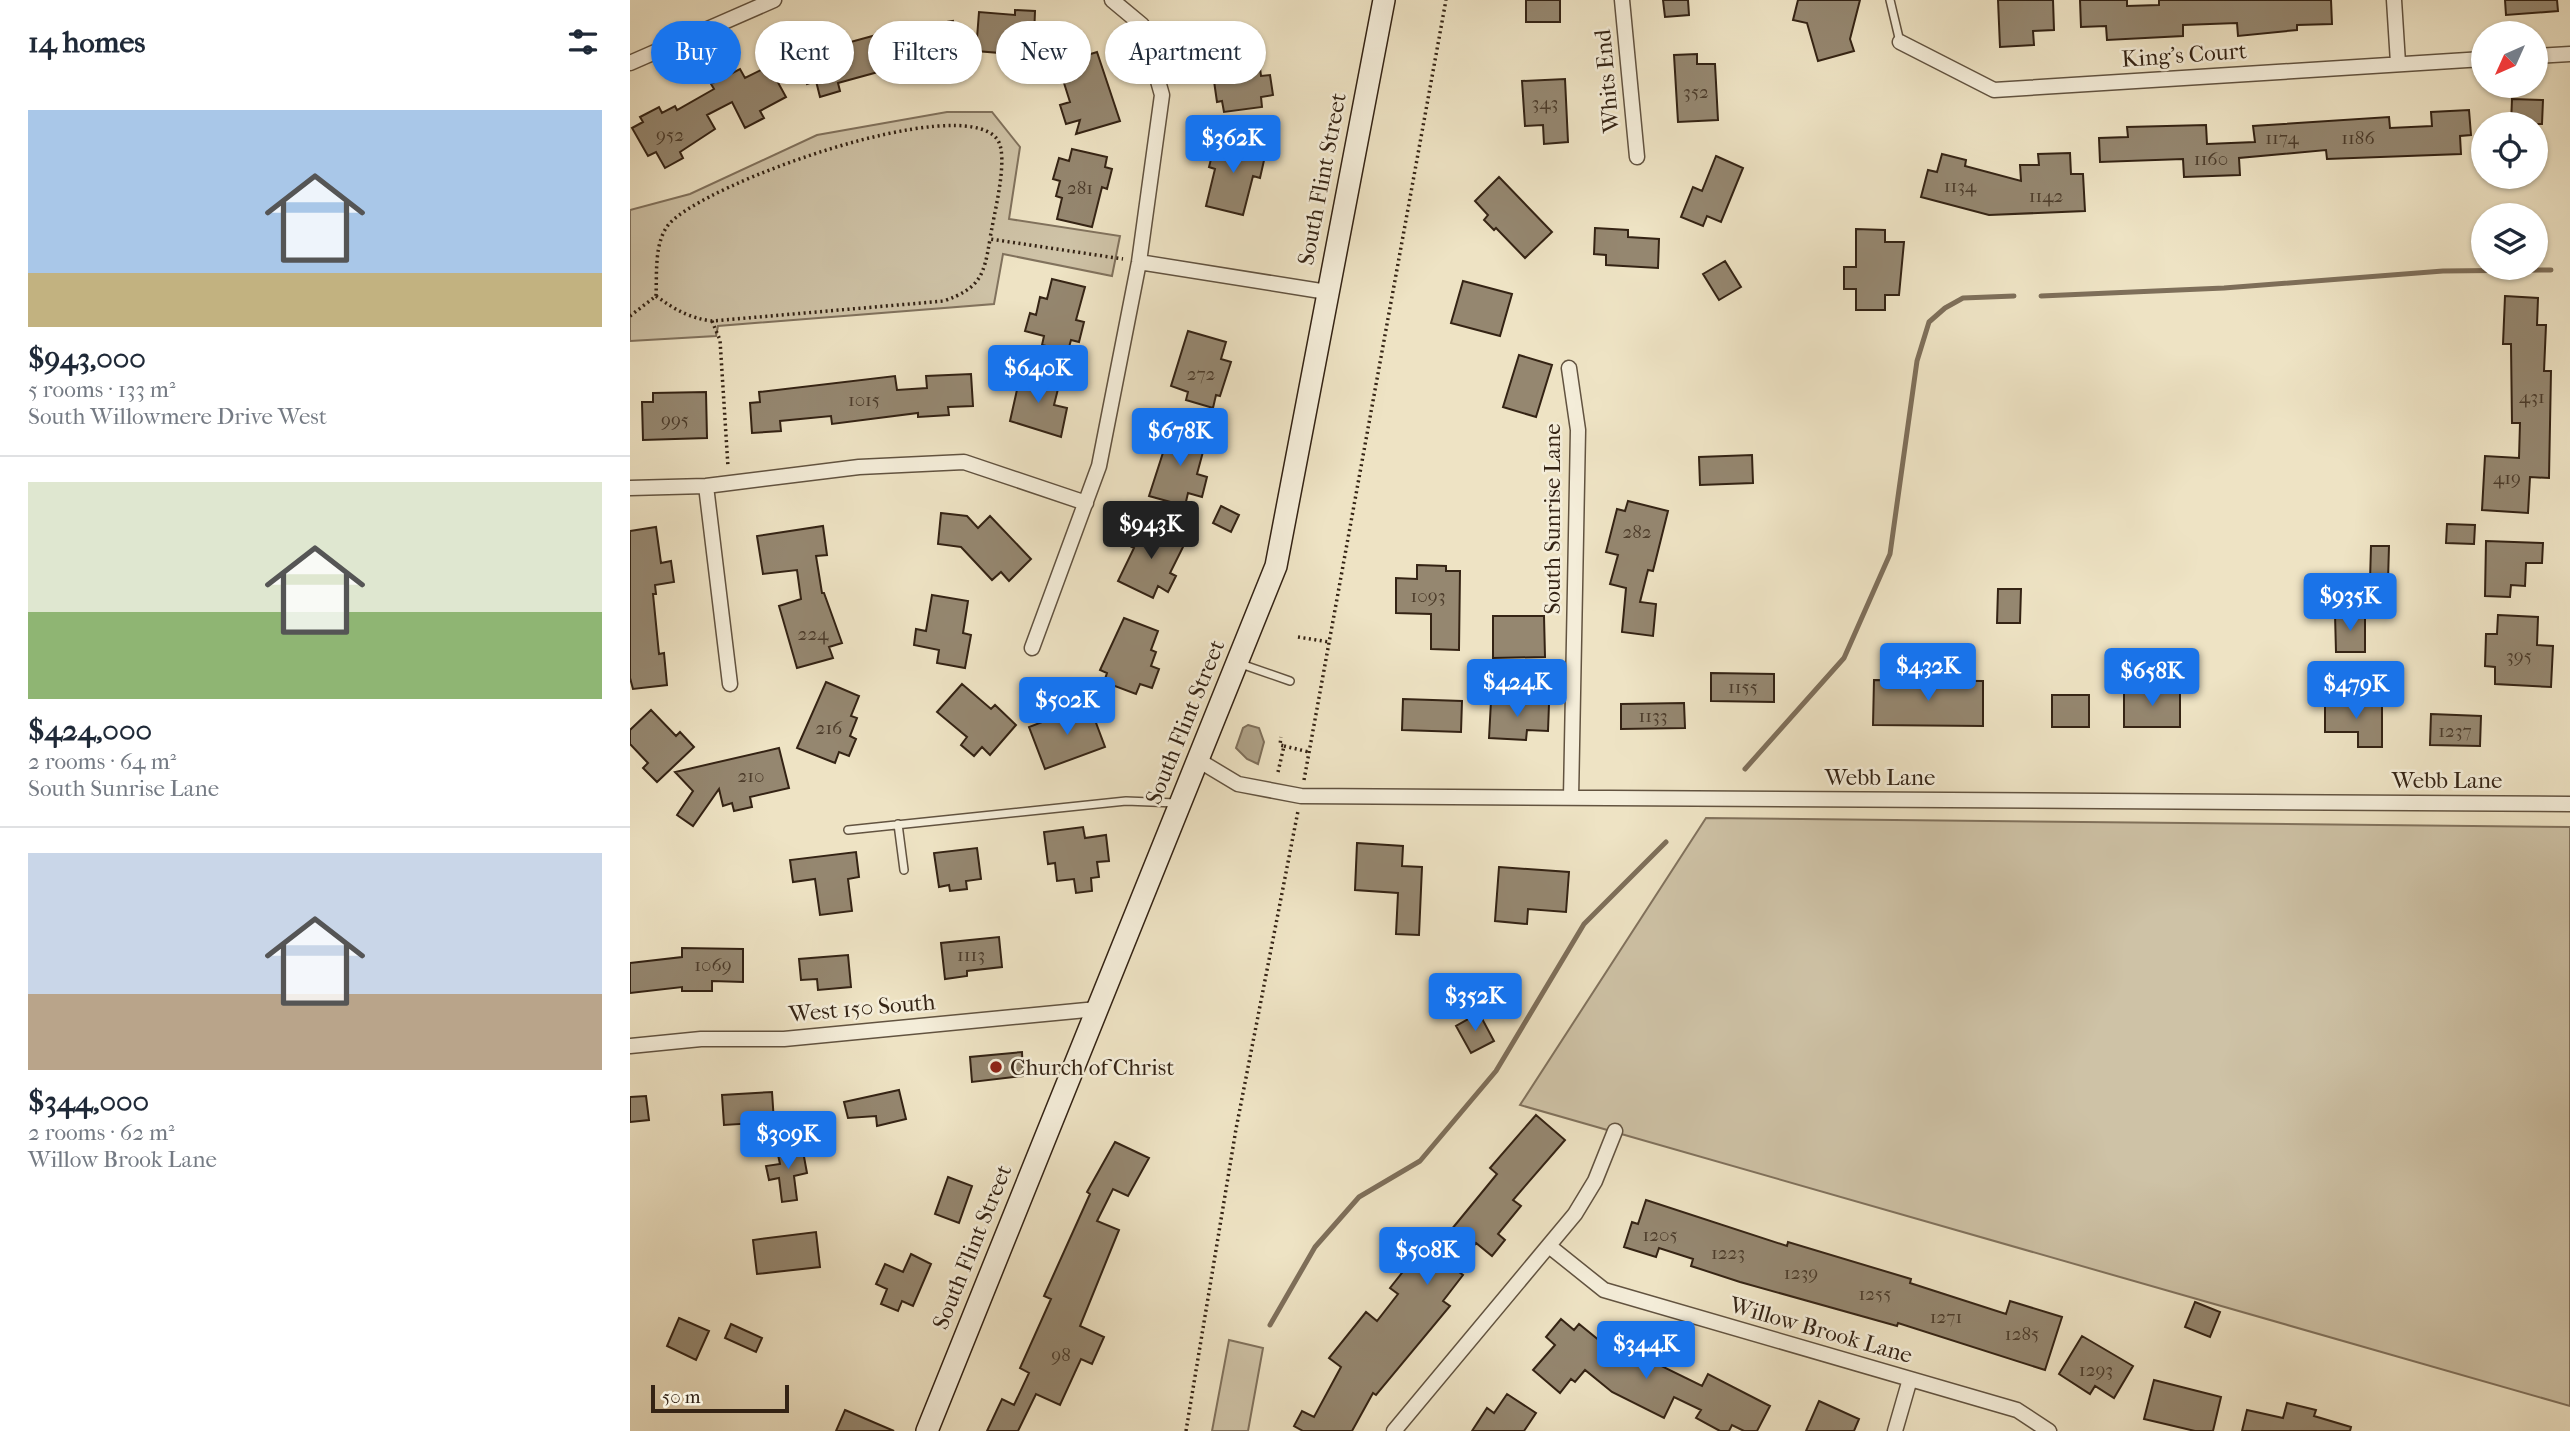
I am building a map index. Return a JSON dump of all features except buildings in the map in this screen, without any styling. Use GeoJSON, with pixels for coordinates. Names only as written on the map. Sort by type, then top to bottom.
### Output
{"type":"FeatureCollection","features":[{"type":"Feature","properties":{"kind":"main road","name":"South Flint Street"},"geometry":{"type":"LineString","coordinates":[[927,1431],[1276,566],[1384,0]]}},
{"type":"Feature","properties":{"kind":"street"},"geometry":{"type":"LineString","coordinates":[[630,63],[775,0]]}},
{"type":"Feature","properties":{"kind":"street"},"geometry":{"type":"LineString","coordinates":[[1032,648],[1099,466],[1139,262],[1161,95],[1142,24],[1112,0]]}},
{"type":"Feature","properties":{"kind":"street","name":"Whits End"},"geometry":{"type":"LineString","coordinates":[[1622,0],[1637,157]]}},
{"type":"Feature","properties":{"kind":"street"},"geometry":{"type":"LineString","coordinates":[[2394,0],[2398,63]]}},
{"type":"Feature","properties":{"kind":"street","name":"King's Court"},"geometry":{"type":"LineString","coordinates":[[1900,42],[1994,90],[2471,60]]}},
{"type":"Feature","properties":{"kind":"street"},"geometry":{"type":"LineString","coordinates":[[2548,55],[2570,54]]}},
{"type":"Feature","properties":{"kind":"street"},"geometry":{"type":"LineString","coordinates":[[1139,262],[1327,292]]}},
{"type":"Feature","properties":{"kind":"street","name":"South Sunrise Lane"},"geometry":{"type":"LineString","coordinates":[[1569,368],[1578,430],[1571,798]]}},
{"type":"Feature","properties":{"kind":"street"},"geometry":{"type":"LineString","coordinates":[[630,488],[706,486],[859,467],[964,462],[1086,503]]}},
{"type":"Feature","properties":{"kind":"street"},"geometry":{"type":"LineString","coordinates":[[706,486],[730,684]]}},
{"type":"Feature","properties":{"kind":"street","name":"Webb Lane"},"geometry":{"type":"LineString","coordinates":[[1198,760],[1238,784],[1301,796],[2570,804]]}},
{"type":"Feature","properties":{"kind":"street","name":"West 150 South"},"geometry":{"type":"LineString","coordinates":[[630,1046],[701,1039],[784,1039],[1097,1009]]}},
{"type":"Feature","properties":{"kind":"street"},"geometry":{"type":"LineString","coordinates":[[1394,1431],[1575,1214],[1588,1192],[1615,1130]]}},
{"type":"Feature","properties":{"kind":"street","name":"Willow Brook Lane"},"geometry":{"type":"LineString","coordinates":[[1549,1246],[1604,1290],[2017,1410],[2049,1431]]}},
{"type":"Feature","properties":{"kind":"street"},"geometry":{"type":"LineString","coordinates":[[1895,1431],[1910,1379]]}},
{"type":"Feature","properties":{"kind":"lane"},"geometry":{"type":"LineString","coordinates":[[1890,0],[1900,42]]}},
{"type":"Feature","properties":{"kind":"lane"},"geometry":{"type":"LineString","coordinates":[[1237,663],[1290,681]]}},
{"type":"Feature","properties":{"kind":"lane"},"geometry":{"type":"LineString","coordinates":[[848,830],[1126,801],[1180,804]]}},
{"type":"Feature","properties":{"kind":"lane"},"geometry":{"type":"LineString","coordinates":[[898,824],[904,870]]}},
{"type":"Feature","properties":{"kind":"path"},"geometry":{"type":"LineString","coordinates":[[1186,1431],[1239,1115],[1301,796],[1446,0]]}},
{"type":"Feature","properties":{"kind":"path"},"geometry":{"type":"LineString","coordinates":[[630,316],[656,296],[660,240],[668,225],[687,208],[797,158],[882,135],[960,124],[982,128],[997,140],[1003,157],[985,268],[969,292],[944,301],[712,320],[694,318],[656,296]]}},
{"type":"Feature","properties":{"kind":"path"},"geometry":{"type":"LineString","coordinates":[[990,239],[1139,262]]}},
{"type":"Feature","properties":{"kind":"path"},"geometry":{"type":"LineString","coordinates":[[712,320],[720,340],[729,483]]}},
{"type":"Feature","properties":{"kind":"path"},"geometry":{"type":"LineString","coordinates":[[1298,637],[1329,642]]}},
{"type":"Feature","properties":{"kind":"path"},"geometry":{"type":"LineString","coordinates":[[1281,737],[1280,745],[1309,752]]}},
{"type":"Feature","properties":{"kind":"path"},"geometry":{"type":"LineString","coordinates":[[1279,772],[1284,746]]}},
{"type":"Feature","properties":{"kind":"shaded area"},"geometry":{"type":"Polygon","coordinates":[[[947,112],[992,112],[1020,147],[1009,219],[1120,236],[1112,276],[1003,254],[994,304],[718,326],[716,336],[630,341],[630,210],[690,194],[817,135],[947,112]]]}},
{"type":"Feature","properties":{"kind":"shaded area"},"geometry":{"type":"Polygon","coordinates":[[[1248,725],[1259,728],[1264,742],[1258,764],[1247,759],[1236,748],[1243,728],[1248,725]]]}},
{"type":"Feature","properties":{"kind":"shaded area"},"geometry":{"type":"Polygon","coordinates":[[[1706,818],[2570,827],[2570,1406],[1520,1105],[1706,818]]]}},
{"type":"Feature","properties":{"kind":"shaded area"},"geometry":{"type":"Polygon","coordinates":[[[1229,1340],[1263,1348],[1248,1431],[1212,1431],[1229,1340]]]}},
{"type":"Feature","properties":{"kind":"waterway"},"geometry":{"type":"LineString","coordinates":[[2041,296],[2224,288],[2443,271],[2551,270]]}},
{"type":"Feature","properties":{"kind":"waterway"},"geometry":{"type":"LineString","coordinates":[[1745,769],[1844,658],[1890,554],[1917,361],[1929,322],[1945,308],[1963,298],[2014,296]]}},
{"type":"Feature","properties":{"kind":"waterway"},"geometry":{"type":"LineString","coordinates":[[1270,1325],[1315,1247],[1359,1197],[1420,1161],[1496,1071],[1584,924],[1666,842]]}},
{"type":"Feature","properties":{"kind":"place","name":"Church of Christ"},"geometry":{"type":"Point","coordinates":[996,1067]}}]}
